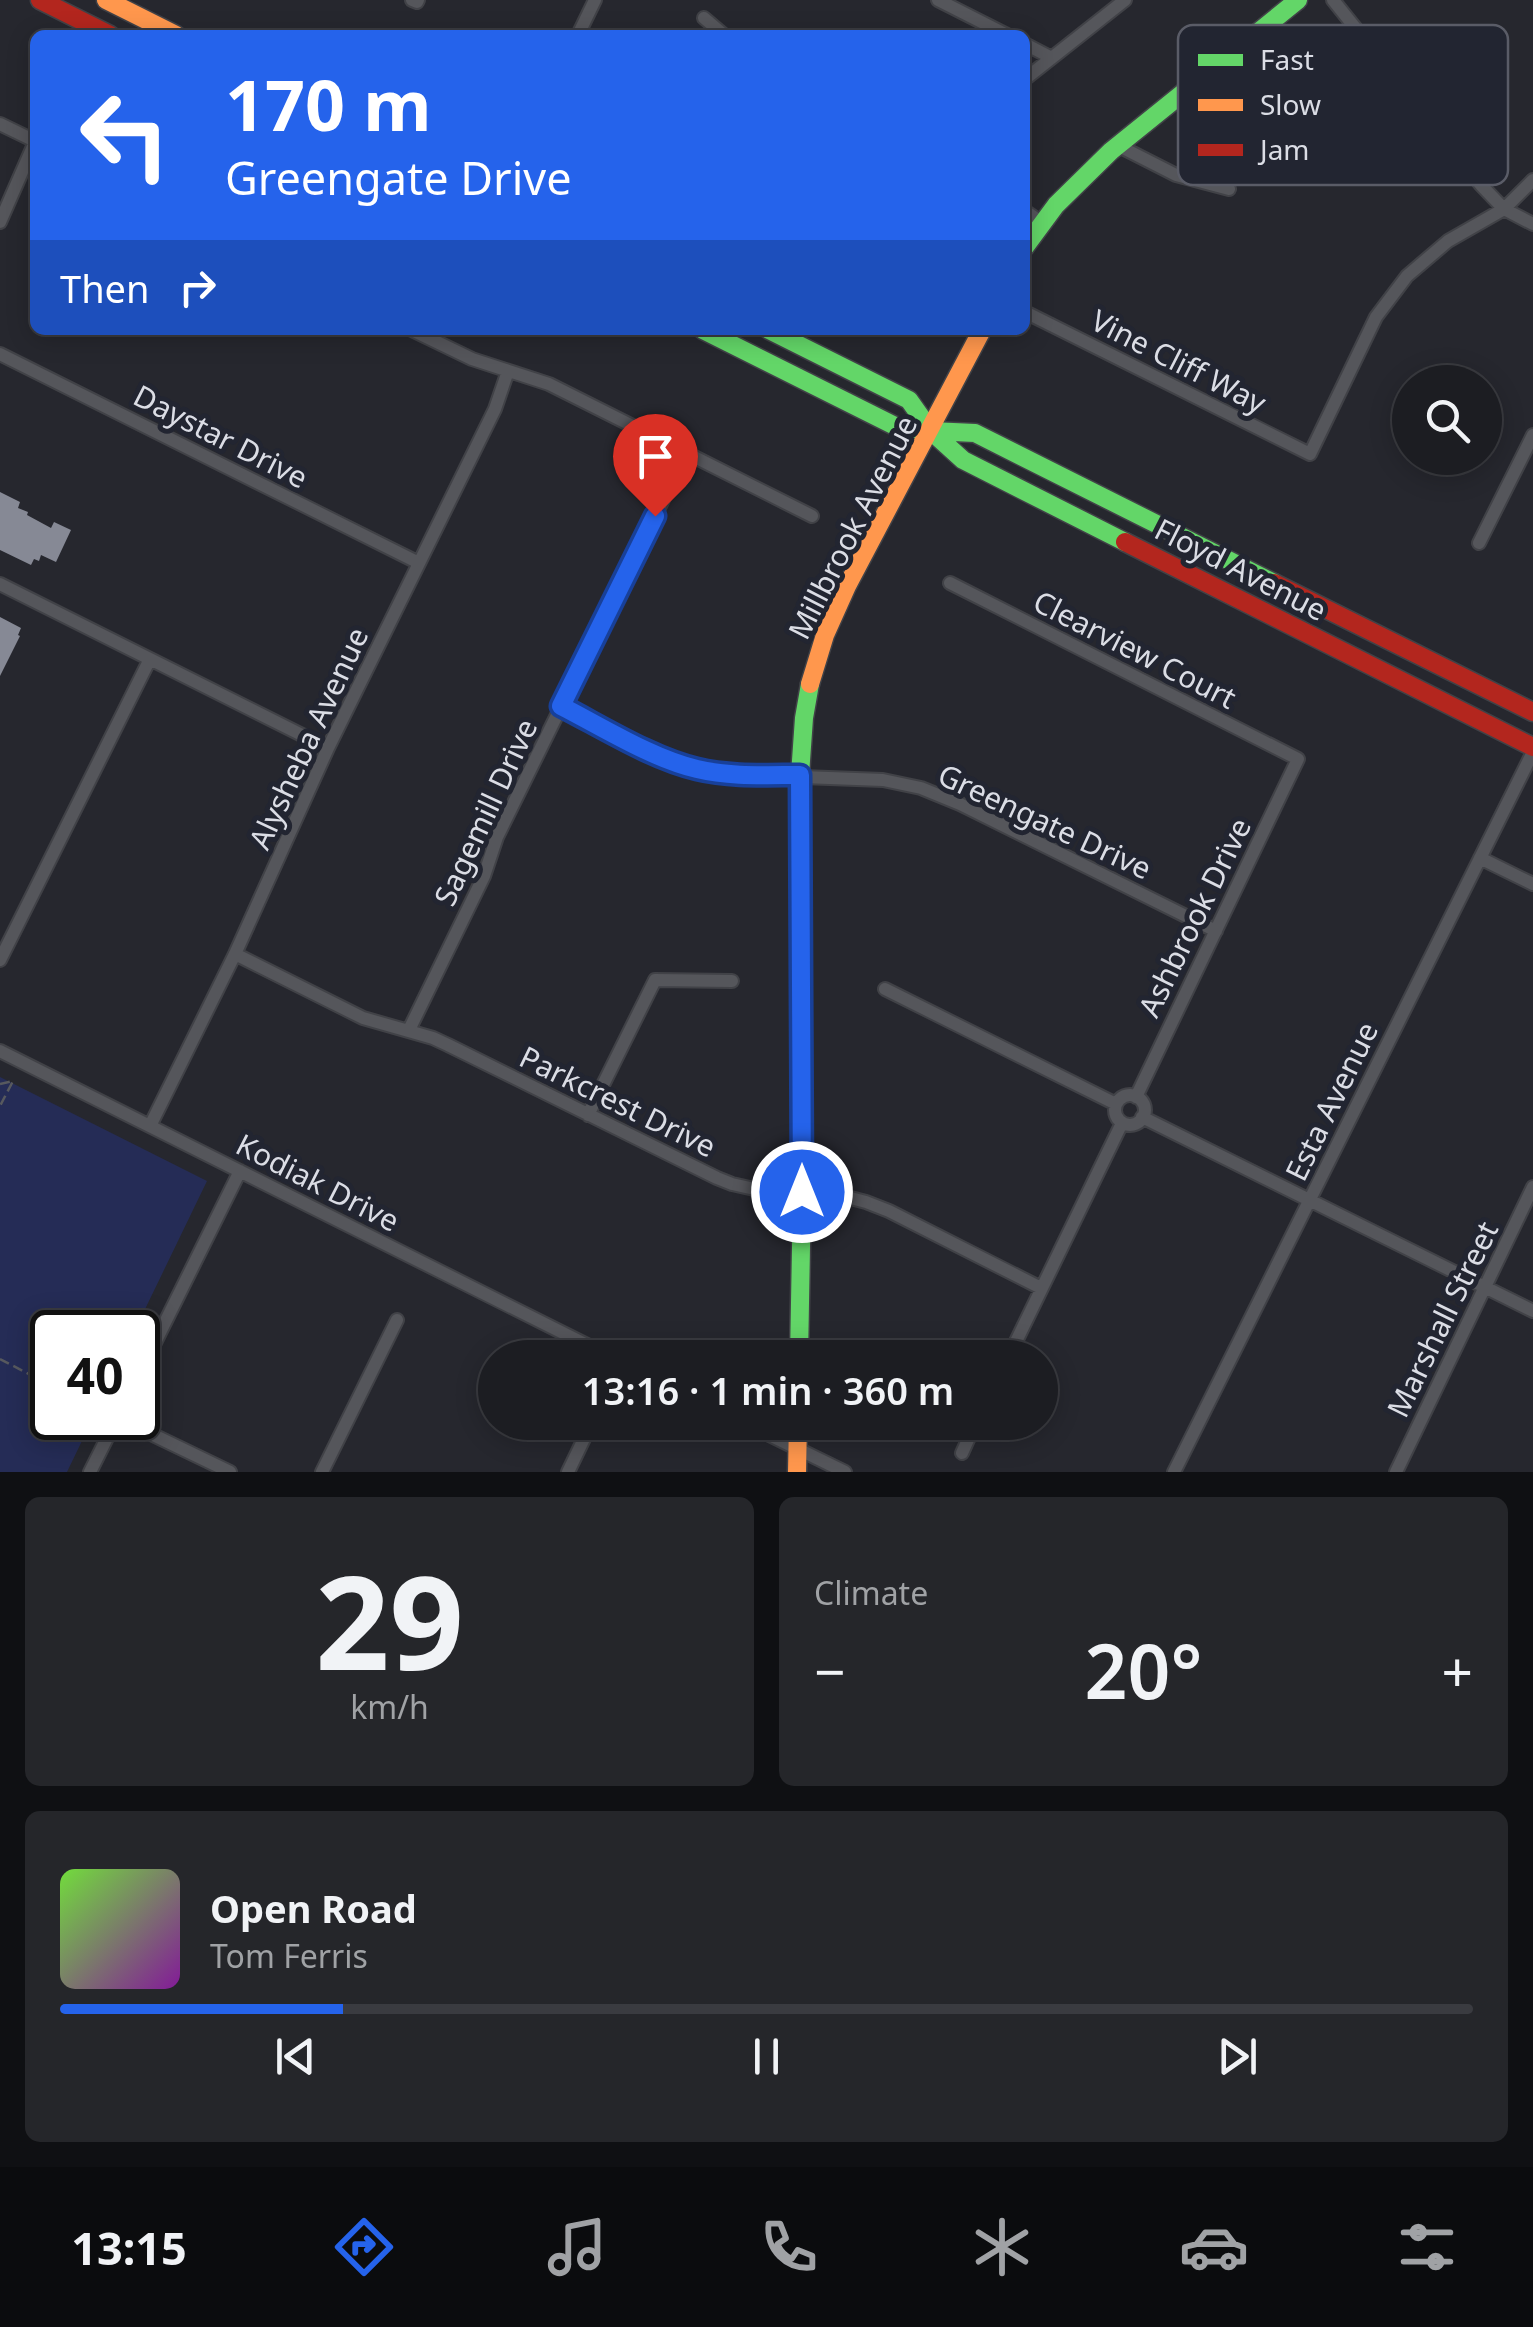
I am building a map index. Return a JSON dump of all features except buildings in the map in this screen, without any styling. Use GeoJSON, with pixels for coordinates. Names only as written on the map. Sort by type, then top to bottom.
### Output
{"type":"FeatureCollection","features":[{"type":"Feature","properties":{"kind":"street"},"geometry":{"type":"LineString","coordinates":[[40,0],[100,30]]}},
{"type":"Feature","properties":{"kind":"street"},"geometry":{"type":"LineString","coordinates":[[106,0],[130,7],[168,30]]}},
{"type":"Feature","properties":{"kind":"street"},"geometry":{"type":"LineString","coordinates":[[580,30],[595,0]]}},
{"type":"Feature","properties":{"kind":"street"},"geometry":{"type":"LineString","coordinates":[[938,0],[997,30]]}},
{"type":"Feature","properties":{"kind":"street"},"geometry":{"type":"LineString","coordinates":[[1030,75],[1124,0]]}},
{"type":"Feature","properties":{"kind":"street"},"geometry":{"type":"LineString","coordinates":[[1267,25],[1298,0]]}},
{"type":"Feature","properties":{"kind":"street"},"geometry":{"type":"LineString","coordinates":[[1334,0],[1354,25]]}},
{"type":"Feature","properties":{"kind":"street"},"geometry":{"type":"LineString","coordinates":[[704,18],[718,30]]}},
{"type":"Feature","properties":{"kind":"street"},"geometry":{"type":"LineString","coordinates":[[1030,47],[1050,57]]}},
{"type":"Feature","properties":{"kind":"street"},"geometry":{"type":"LineString","coordinates":[[1033,216],[1178,96]]}},
{"type":"Feature","properties":{"kind":"street"},"geometry":{"type":"LineString","coordinates":[[0,124],[30,139]]}},
{"type":"Feature","properties":{"kind":"street"},"geometry":{"type":"LineString","coordinates":[[1116,145],[1178,176]]}},
{"type":"Feature","properties":{"kind":"street"},"geometry":{"type":"LineString","coordinates":[[0,222],[30,153]]}},
{"type":"Feature","properties":{"kind":"street"},"geometry":{"type":"LineString","coordinates":[[1504,209],[1533,180]]}},
{"type":"Feature","properties":{"kind":"street"},"geometry":{"type":"LineString","coordinates":[[1212,185],[1230,190]]}},
{"type":"Feature","properties":{"kind":"street"},"geometry":{"type":"LineString","coordinates":[[1481,185],[1504,209],[1533,224]]}},
{"type":"Feature","properties":{"kind":"street","name":"Vine Cliff Way"},"geometry":{"type":"LineString","coordinates":[[1030,314],[1310,454],[1376,317],[1407,276],[1448,240],[1504,209]]}},
{"type":"Feature","properties":{"kind":"street"},"geometry":{"type":"LineString","coordinates":[[422,335],[472,359],[548,384],[812,516]]}},
{"type":"Feature","properties":{"kind":"street","name":"Floyd Avenue"},"geometry":{"type":"LineString","coordinates":[[713,335],[895,426],[975,433],[1533,712]]}},
{"type":"Feature","properties":{"kind":"street","name":"Floyd Avenue"},"geometry":{"type":"LineString","coordinates":[[778,335],[909,400],[931,431],[963,460],[1533,750]]}},
{"type":"Feature","properties":{"kind":"street","name":"Millbrook Avenue"},"geometry":{"type":"LineString","coordinates":[[799,1340],[800,775],[806,702],[814,664],[830,621],[979,335]]}},
{"type":"Feature","properties":{"kind":"street","name":"Daystar Drive"},"geometry":{"type":"LineString","coordinates":[[0,354],[419,564]]}},
{"type":"Feature","properties":{"kind":"street","name":"Alysheba Avenue"},"geometry":{"type":"LineString","coordinates":[[150,1126],[235,954],[328,748],[495,409],[508,370]]}},
{"type":"Feature","properties":{"kind":"street"},"geometry":{"type":"LineString","coordinates":[[1479,543],[1533,436]]}},
{"type":"Feature","properties":{"kind":"street","name":"Sagemill Drive"},"geometry":{"type":"LineString","coordinates":[[409,1030],[484,876],[497,837],[686,453]]}},
{"type":"Feature","properties":{"kind":"street","name":"Clearview Court"},"geometry":{"type":"LineString","coordinates":[[950,583],[1298,759]]}},
{"type":"Feature","properties":{"kind":"street"},"geometry":{"type":"LineString","coordinates":[[0,584],[328,748]]}},
{"type":"Feature","properties":{"kind":"street"},"geometry":{"type":"LineString","coordinates":[[0,960],[150,659]]}},
{"type":"Feature","properties":{"kind":"street","name":"Greengate Drive"},"geometry":{"type":"LineString","coordinates":[[561,706],[670,760],[697,769],[723,774],[883,780],[941,795],[1216,931]]}},
{"type":"Feature","properties":{"kind":"street","name":"Esta Avenue"},"geometry":{"type":"LineString","coordinates":[[1174,1472],[1533,750]]}},
{"type":"Feature","properties":{"kind":"street","name":"Ashbrook Drive"},"geometry":{"type":"LineString","coordinates":[[1136,1096],[1298,759]]}},
{"type":"Feature","properties":{"kind":"street"},"geometry":{"type":"LineString","coordinates":[[1480,858],[1533,884]]}},
{"type":"Feature","properties":{"kind":"street","name":"Parkcrest Drive"},"geometry":{"type":"LineString","coordinates":[[235,954],[363,1018],[448,1045],[732,1184],[763,1191],[824,1193],[866,1202],[1041,1288]]}},
{"type":"Feature","properties":{"kind":"street"},"geometry":{"type":"LineString","coordinates":[[588,1115],[655,980],[732,981]]}},
{"type":"Feature","properties":{"kind":"street"},"geometry":{"type":"LineString","coordinates":[[886,989],[1116,1104]]}},
{"type":"Feature","properties":{"kind":"street","name":"Kodiak Drive"},"geometry":{"type":"LineString","coordinates":[[0,1050],[578,1340]]}},
{"type":"Feature","properties":{"kind":"street"},"geometry":{"type":"LineString","coordinates":[[1124,1096],[1136,1096],[1144,1106],[1142,1117],[1132,1124],[1122,1123],[1116,1116],[1116,1104],[1124,1096]]}},
{"type":"Feature","properties":{"kind":"street"},"geometry":{"type":"LineString","coordinates":[[1142,1117],[1533,1311]]}},
{"type":"Feature","properties":{"kind":"street"},"geometry":{"type":"LineString","coordinates":[[1016,1340],[1122,1123]]}},
{"type":"Feature","properties":{"kind":"street"},"geometry":{"type":"LineString","coordinates":[[160,1332],[240,1170]]}},
{"type":"Feature","properties":{"kind":"street","name":"Marshall Street"},"geometry":{"type":"LineString","coordinates":[[1396,1472],[1533,1187]]}},
{"type":"Feature","properties":{"kind":"street"},"geometry":{"type":"LineString","coordinates":[[322,1472],[398,1320]]}},
{"type":"Feature","properties":{"kind":"street"},"geometry":{"type":"LineString","coordinates":[[160,1438],[230,1472]]}},
{"type":"Feature","properties":{"kind":"street"},"geometry":{"type":"LineString","coordinates":[[90,1472],[107,1440]]}},
{"type":"Feature","properties":{"kind":"street"},"geometry":{"type":"LineString","coordinates":[[568,1472],[583,1440]]}},
{"type":"Feature","properties":{"kind":"street"},"geometry":{"type":"LineString","coordinates":[[782,1440],[845,1472]]}},
{"type":"Feature","properties":{"kind":"street"},"geometry":{"type":"LineString","coordinates":[[797,1440],[797,1472]]}},
{"type":"Feature","properties":{"kind":"street"},"geometry":{"type":"LineString","coordinates":[[962,1453],[968,1440]]}},
{"type":"Feature","properties":{"kind":"path"},"geometry":{"type":"LineString","coordinates":[[0,1084],[13,1081],[0,1106]]}},
{"type":"Feature","properties":{"kind":"path"},"geometry":{"type":"LineString","coordinates":[[0,1359],[30,1375]]}},
{"type":"Feature","properties":{"kind":"shaded area"},"geometry":{"type":"Polygon","coordinates":[[[0,1077],[207,1181],[145,1310],[30,1310],[30,1440],[82,1440],[67,1472],[0,1472],[0,1077]]]}},
{"type":"Feature","properties":{"kind":"traffic: fast"},"geometry":{"type":"LineString","coordinates":[[1267,25],[1298,0]]}},
{"type":"Feature","properties":{"kind":"traffic: fast"},"geometry":{"type":"LineString","coordinates":[[1030,240],[1056,205],[1111,151],[1178,97]]}},
{"type":"Feature","properties":{"kind":"traffic: fast"},"geometry":{"type":"LineString","coordinates":[[713,335],[895,426],[931,431],[963,460],[1125,542]]}},
{"type":"Feature","properties":{"kind":"traffic: fast"},"geometry":{"type":"LineString","coordinates":[[779,335],[909,400],[931,431],[975,433],[1274,583]]}},
{"type":"Feature","properties":{"kind":"traffic: fast"},"geometry":{"type":"LineString","coordinates":[[799,1340],[800,775],[810,684]]}},
{"type":"Feature","properties":{"kind":"traffic: slow"},"geometry":{"type":"LineString","coordinates":[[106,0],[166,30]]}},
{"type":"Feature","properties":{"kind":"traffic: slow"},"geometry":{"type":"LineString","coordinates":[[810,684],[825,635],[847,586],[979,335]]}},
{"type":"Feature","properties":{"kind":"traffic: slow"},"geometry":{"type":"LineString","coordinates":[[797,1472],[798,1440]]}},
{"type":"Feature","properties":{"kind":"traffic: jam"},"geometry":{"type":"LineString","coordinates":[[40,0],[100,30]]}},
{"type":"Feature","properties":{"kind":"traffic: jam"},"geometry":{"type":"LineString","coordinates":[[1125,542],[1533,747]]}},
{"type":"Feature","properties":{"kind":"traffic: jam"},"geometry":{"type":"LineString","coordinates":[[1274,583],[1533,712]]}},
{"type":"Feature","properties":{"kind":"route"},"geometry":{"type":"LineString","coordinates":[[655,516],[561,706],[670,760],[697,769],[723,774],[800,775],[802,1192]]}}]}
